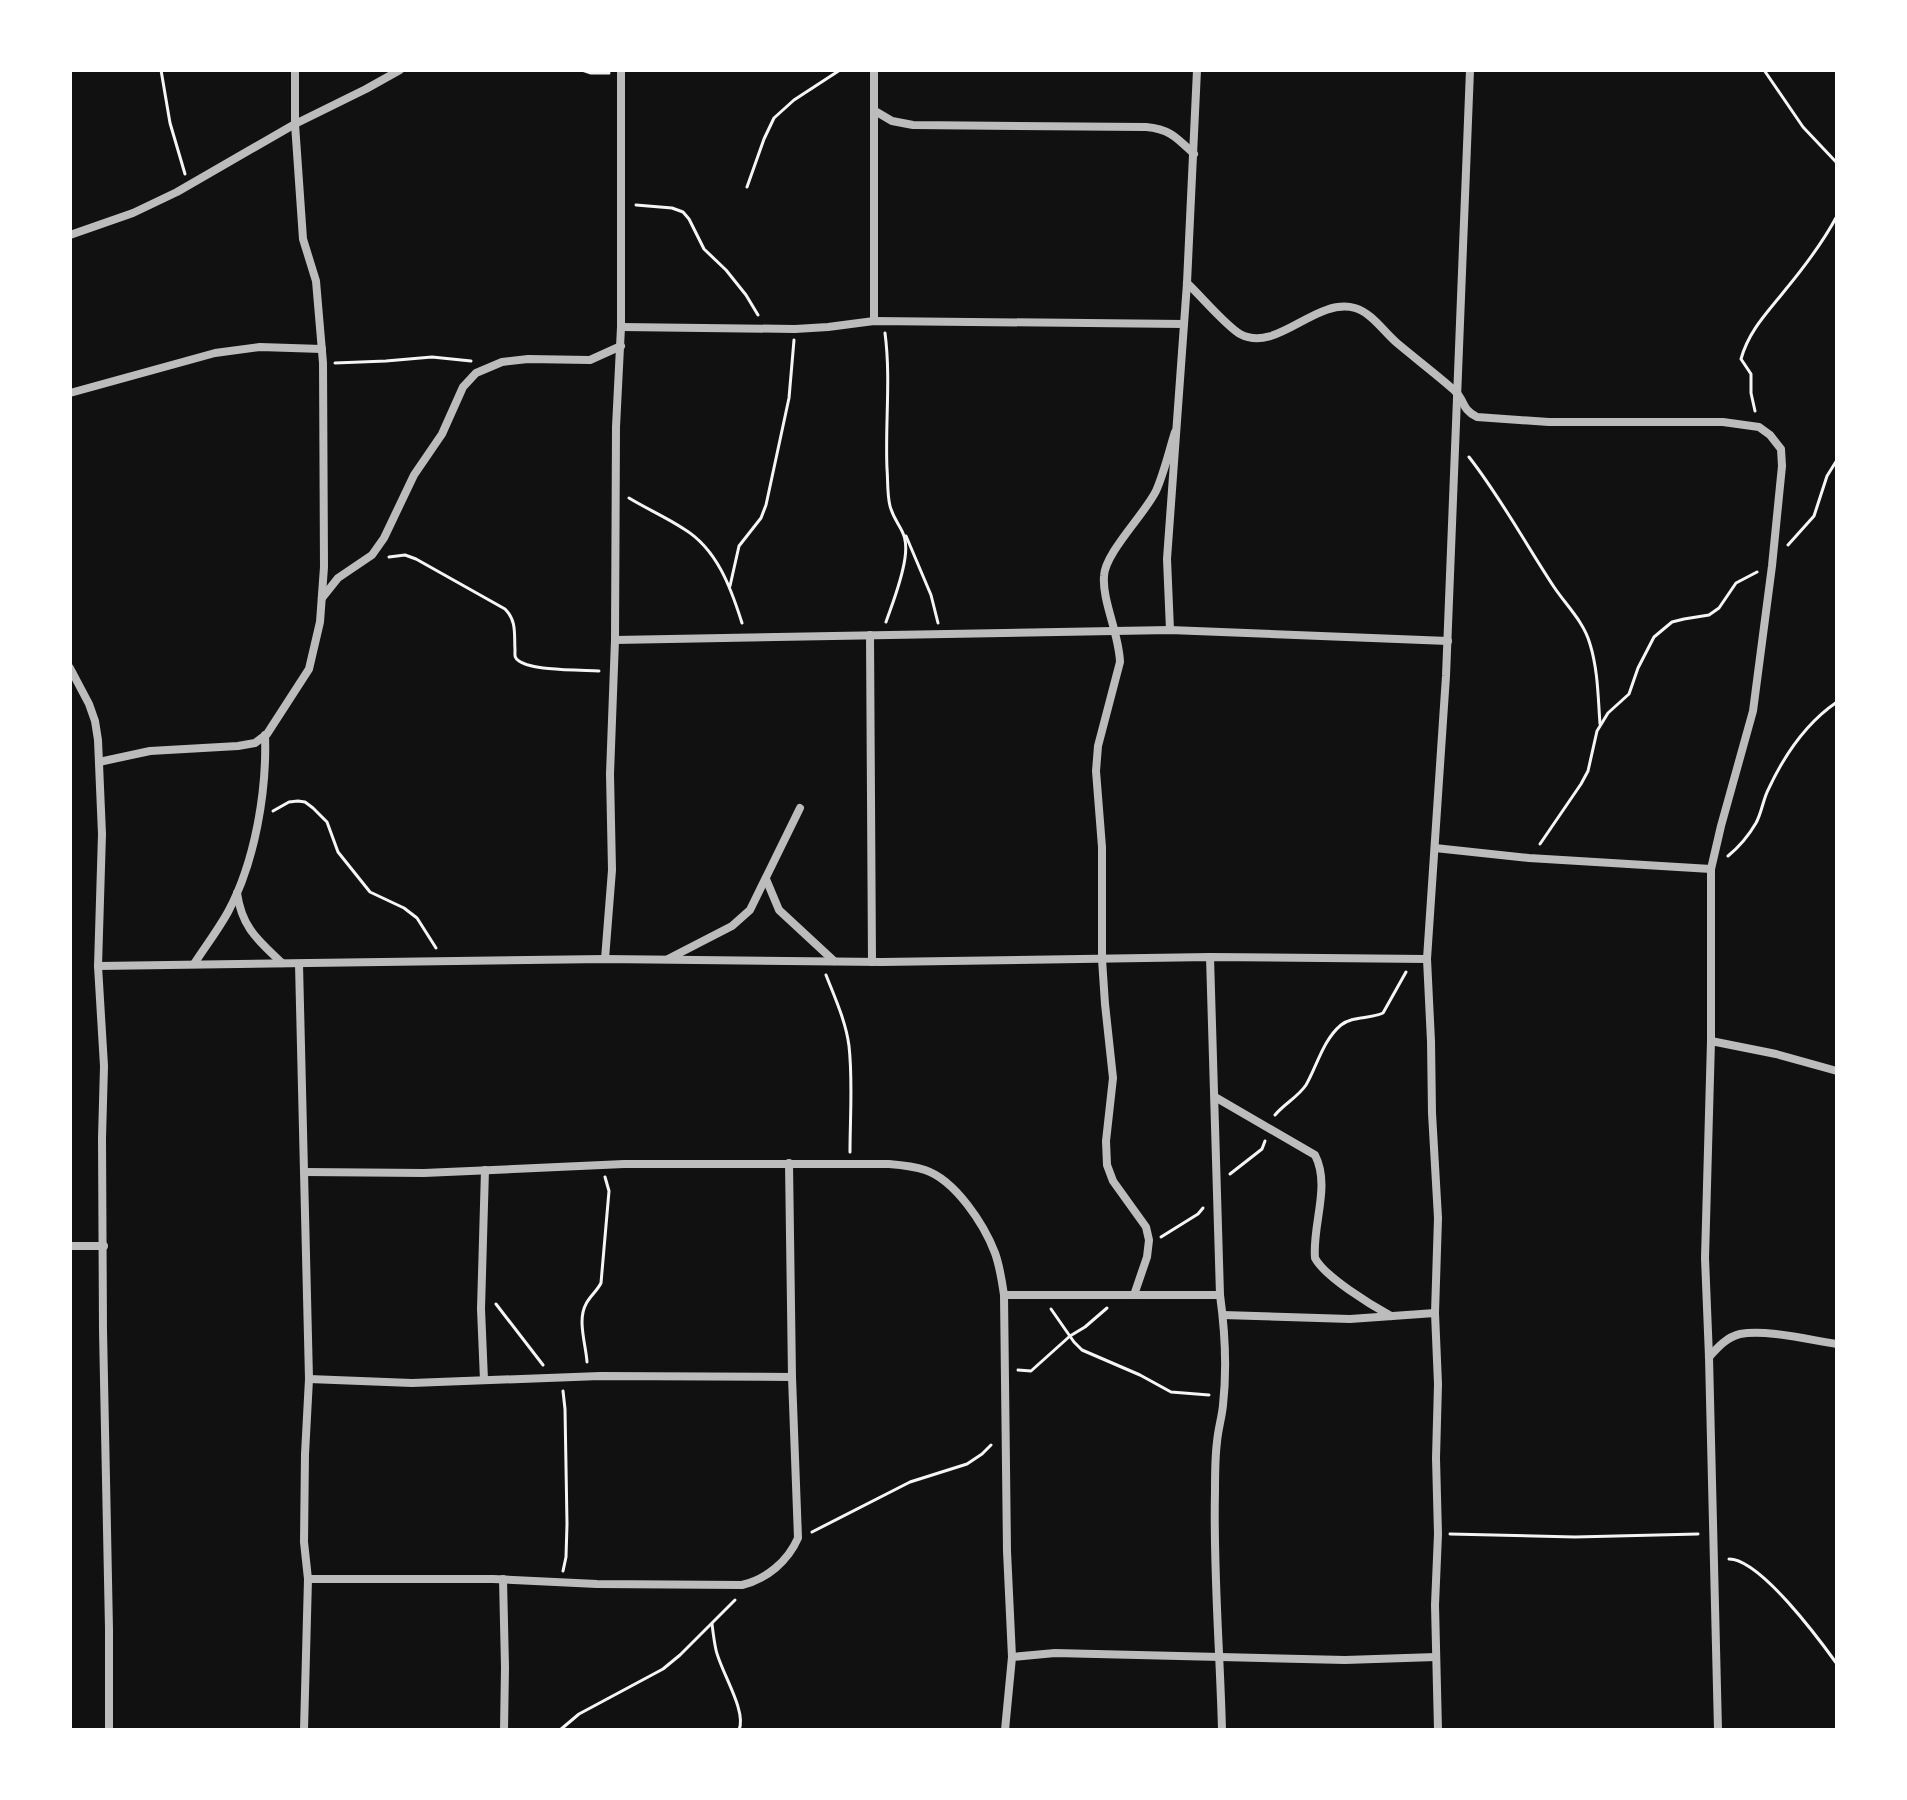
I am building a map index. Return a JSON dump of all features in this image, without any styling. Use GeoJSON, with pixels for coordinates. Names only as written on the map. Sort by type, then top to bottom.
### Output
{"type":"FeatureCollection","features":[{"type":"Feature","properties":{"kind":"street"},"geometry":{"type":"LineString","coordinates":[[99,762],[150,751],[255,743],[265,735],[309,669],[320,622],[324,567],[323,363],[316,281],[303,239],[295,124],[295,70]]}},
{"type":"Feature","properties":{"kind":"street"},"geometry":{"type":"LineString","coordinates":[[70,235],[133,213],[400,70]]}},
{"type":"Feature","properties":{"kind":"street"},"geometry":{"type":"LineString","coordinates":[[874,70],[878,322]]}},
{"type":"Feature","properties":{"kind":"street"},"geometry":{"type":"LineString","coordinates":[[1170,630],[1167,559],[1187,283],[1197,70]]}},
{"type":"Feature","properties":{"kind":"street"},"geometry":{"type":"LineString","coordinates":[[1438,1730],[1435,1605],[1438,1384],[1435,1313],[1438,1218],[1427,959],[1448,641],[1470,70]]}},
{"type":"Feature","properties":{"kind":"street"},"geometry":{"type":"LineString","coordinates":[[605,959],[612,870],[610,774],[615,640],[616,427],[621,346],[621,72]]}},
{"type":"Feature","properties":{"kind":"street"},"geometry":{"type":"LineString","coordinates":[[875,111],[892,121],[913,125],[1162,129],[1173,134],[1194,154]]}},
{"type":"Feature","properties":{"kind":"street"},"geometry":{"type":"LineString","coordinates":[[1187,283],[1237,333],[1249,337],[1278,334],[1331,308],[1358,309],[1457,393],[1467,412],[1477,417],[1549,422],[1723,422],[1759,427],[1781,449],[1772,563],[1753,711],[1711,869],[1711,1041],[1705,1244],[1718,1730]]}},
{"type":"Feature","properties":{"kind":"street"},"geometry":{"type":"LineString","coordinates":[[621,327],[795,329],[878,322],[1184,324]]}},
{"type":"Feature","properties":{"kind":"street"},"geometry":{"type":"LineString","coordinates":[[321,599],[338,578],[372,555],[384,538],[414,475],[442,434],[463,387],[476,373],[502,362],[528,359],[590,360],[621,346]]}},
{"type":"Feature","properties":{"kind":"street"},"geometry":{"type":"LineString","coordinates":[[70,393],[215,353],[260,347],[322,349]]}},
{"type":"Feature","properties":{"kind":"street"},"geometry":{"type":"LineString","coordinates":[[1134,1295],[1149,1240],[1146,1227],[1113,1181],[1107,1165],[1106,1141],[1113,1078],[1102,959],[1102,847],[1096,771],[1098,746],[1119,672],[1120,649],[1103,575],[1108,559],[1156,491],[1175,432]]}},
{"type":"Feature","properties":{"kind":"street"},"geometry":{"type":"LineString","coordinates":[[615,640],[1170,630],[1448,641]]}},
{"type":"Feature","properties":{"kind":"street"},"geometry":{"type":"LineString","coordinates":[[870,635],[872,962]]}},
{"type":"Feature","properties":{"kind":"street"},"geometry":{"type":"LineString","coordinates":[[70,668],[95,721],[102,834],[98,966],[104,1066],[104,1407],[109,1730]]}},
{"type":"Feature","properties":{"kind":"street"},"geometry":{"type":"LineString","coordinates":[[194,964],[228,911],[252,847],[266,762],[265,735]]}},
{"type":"Feature","properties":{"kind":"street"},"geometry":{"type":"LineString","coordinates":[[668,959],[732,926],[750,910],[800,808]]}},
{"type":"Feature","properties":{"kind":"street"},"geometry":{"type":"LineString","coordinates":[[1435,848],[1529,858],[1711,869]]}},
{"type":"Feature","properties":{"kind":"street"},"geometry":{"type":"LineString","coordinates":[[766,879],[779,910],[835,962]]}},
{"type":"Feature","properties":{"kind":"street"},"geometry":{"type":"LineString","coordinates":[[237,892],[244,921],[251,933],[283,964]]}},
{"type":"Feature","properties":{"kind":"street"},"geometry":{"type":"LineString","coordinates":[[1210,957],[1223,1315],[1224,1395],[1217,1442],[1214,1557],[1222,1730]]}},
{"type":"Feature","properties":{"kind":"street"},"geometry":{"type":"LineString","coordinates":[[98,966],[605,959],[872,962],[1210,957],[1427,959]]}},
{"type":"Feature","properties":{"kind":"street"},"geometry":{"type":"LineString","coordinates":[[299,964],[309,1379],[304,1542],[308,1579],[304,1730]]}},
{"type":"Feature","properties":{"kind":"street"},"geometry":{"type":"LineString","coordinates":[[1711,1041],[1776,1054],[1837,1071]]}},
{"type":"Feature","properties":{"kind":"street"},"geometry":{"type":"LineString","coordinates":[[1215,1097],[1315,1155],[1321,1181],[1314,1252],[1318,1264],[1370,1305],[1391,1316]]}},
{"type":"Feature","properties":{"kind":"street"},"geometry":{"type":"LineString","coordinates":[[308,1579],[744,1584],[772,1571],[791,1551],[798,1538],[789,1163]]}},
{"type":"Feature","properties":{"kind":"street"},"geometry":{"type":"LineString","coordinates":[[304,1172],[424,1173],[599,1165],[888,1164],[926,1170],[945,1181],[958,1193],[981,1225],[1000,1269],[1004,1295],[1007,1551],[1012,1657],[1005,1730]]}},
{"type":"Feature","properties":{"kind":"street"},"geometry":{"type":"LineString","coordinates":[[484,1380],[482,1285],[485,1170]]}},
{"type":"Feature","properties":{"kind":"street"},"geometry":{"type":"LineString","coordinates":[[70,1246],[104,1246]]}},
{"type":"Feature","properties":{"kind":"street"},"geometry":{"type":"LineString","coordinates":[[1004,1295],[1220,1295]]}},
{"type":"Feature","properties":{"kind":"street"},"geometry":{"type":"LineString","coordinates":[[1223,1315],[1350,1319],[1435,1313]]}},
{"type":"Feature","properties":{"kind":"street"},"geometry":{"type":"LineString","coordinates":[[1709,1357],[1725,1341],[1740,1334],[1837,1344]]}},
{"type":"Feature","properties":{"kind":"street"},"geometry":{"type":"LineString","coordinates":[[309,1379],[412,1383],[575,1377],[792,1377]]}},
{"type":"Feature","properties":{"kind":"street"},"geometry":{"type":"LineString","coordinates":[[503,1579],[504,1730]]}},
{"type":"Feature","properties":{"kind":"street"},"geometry":{"type":"LineString","coordinates":[[1012,1657],[1055,1653],[1220,1659],[1436,1657]]}},
{"type":"Feature","properties":{"kind":"path"},"geometry":{"type":"LineString","coordinates":[[161,70],[170,123],[189,185]]}},
{"type":"Feature","properties":{"kind":"path"},"geometry":{"type":"LineString","coordinates":[[582,70],[594,74],[621,72]]}},
{"type":"Feature","properties":{"kind":"path"},"geometry":{"type":"LineString","coordinates":[[747,187],[774,118],[794,100],[840,70]]}},
{"type":"Feature","properties":{"kind":"path"},"geometry":{"type":"LineString","coordinates":[[1764,70],[1803,127],[1837,163]]}},
{"type":"Feature","properties":{"kind":"path"},"geometry":{"type":"LineString","coordinates":[[621,204],[672,208],[683,212],[704,249],[746,295],[766,329]]}},
{"type":"Feature","properties":{"kind":"path"},"geometry":{"type":"LineString","coordinates":[[1759,427],[1752,400],[1751,374],[1741,359],[1747,339],[1826,236],[1837,216]]}},
{"type":"Feature","properties":{"kind":"path"},"geometry":{"type":"LineString","coordinates":[[878,322],[888,353],[886,443],[890,507],[931,595],[940,634]]}},
{"type":"Feature","properties":{"kind":"path"},"geometry":{"type":"LineString","coordinates":[[730,586],[739,546],[761,518],[766,505],[789,398],[795,329]]}},
{"type":"Feature","properties":{"kind":"path"},"geometry":{"type":"LineString","coordinates":[[323,363],[432,357],[467,359],[489,366]]}},
{"type":"Feature","properties":{"kind":"path"},"geometry":{"type":"LineString","coordinates":[[1456,442],[1514,522],[1555,589],[1581,624],[1597,668],[1600,725]]}},
{"type":"Feature","properties":{"kind":"path"},"geometry":{"type":"LineString","coordinates":[[1529,858],[1588,771],[1600,725],[1629,694],[1654,637],[1672,622],[1709,615],[1719,608],[1736,583],[1772,563],[1814,516],[1827,476],[1837,460]]}},
{"type":"Feature","properties":{"kind":"path"},"geometry":{"type":"LineString","coordinates":[[617,490],[698,538],[730,586],[747,638]]}},
{"type":"Feature","properties":{"kind":"path"},"geometry":{"type":"LineString","coordinates":[[881,635],[901,578],[905,557],[904,532]]}},
{"type":"Feature","properties":{"kind":"path"},"geometry":{"type":"LineString","coordinates":[[365,560],[405,555],[505,609],[512,616],[515,655],[519,661],[535,667],[614,672]]}},
{"type":"Feature","properties":{"kind":"path"},"geometry":{"type":"LineString","coordinates":[[1711,869],[1736,849],[1757,822],[1767,791],[1808,726],[1837,702]]}},
{"type":"Feature","properties":{"kind":"path"},"geometry":{"type":"LineString","coordinates":[[257,821],[289,802],[305,802],[327,822],[338,852],[370,892],[404,908],[417,918],[444,961]]}},
{"type":"Feature","properties":{"kind":"path"},"geometry":{"type":"LineString","coordinates":[[1148,1252],[1161,1236],[1198,1214],[1218,1186],[1262,1149],[1275,1115],[1306,1085],[1328,1041],[1347,1022],[1383,1013],[1412,959]]}},
{"type":"Feature","properties":{"kind":"path"},"geometry":{"type":"LineString","coordinates":[[822,962],[849,1045],[849,1164]]}},
{"type":"Feature","properties":{"kind":"path"},"geometry":{"type":"LineString","coordinates":[[575,1377],[587,1361],[583,1311],[601,1283],[609,1191],[599,1165]]}},
{"type":"Feature","properties":{"kind":"path"},"geometry":{"type":"LineString","coordinates":[[482,1285],[558,1378],[565,1409],[567,1524],[566,1557],[560,1582]]}},
{"type":"Feature","properties":{"kind":"path"},"geometry":{"type":"LineString","coordinates":[[1043,1295],[1082,1350],[1171,1392],[1224,1395]]}},
{"type":"Feature","properties":{"kind":"path"},"geometry":{"type":"LineString","coordinates":[[1004,1367],[1031,1371],[1122,1295]]}},
{"type":"Feature","properties":{"kind":"path"},"geometry":{"type":"LineString","coordinates":[[798,1538],[902,1485],[967,1464],[1006,1430]]}},
{"type":"Feature","properties":{"kind":"path"},"geometry":{"type":"LineString","coordinates":[[1438,1534],[1575,1537],[1713,1532]]}},
{"type":"Feature","properties":{"kind":"path"},"geometry":{"type":"LineString","coordinates":[[1713,1558],[1736,1559],[1760,1573],[1814,1632],[1837,1664]]}},
{"type":"Feature","properties":{"kind":"path"},"geometry":{"type":"LineString","coordinates":[[560,1730],[579,1714],[663,1669],[737,1598],[744,1584]]}},
{"type":"Feature","properties":{"kind":"path"},"geometry":{"type":"LineString","coordinates":[[712,1624],[716,1651],[739,1708],[742,1722],[739,1730]]}}]}
